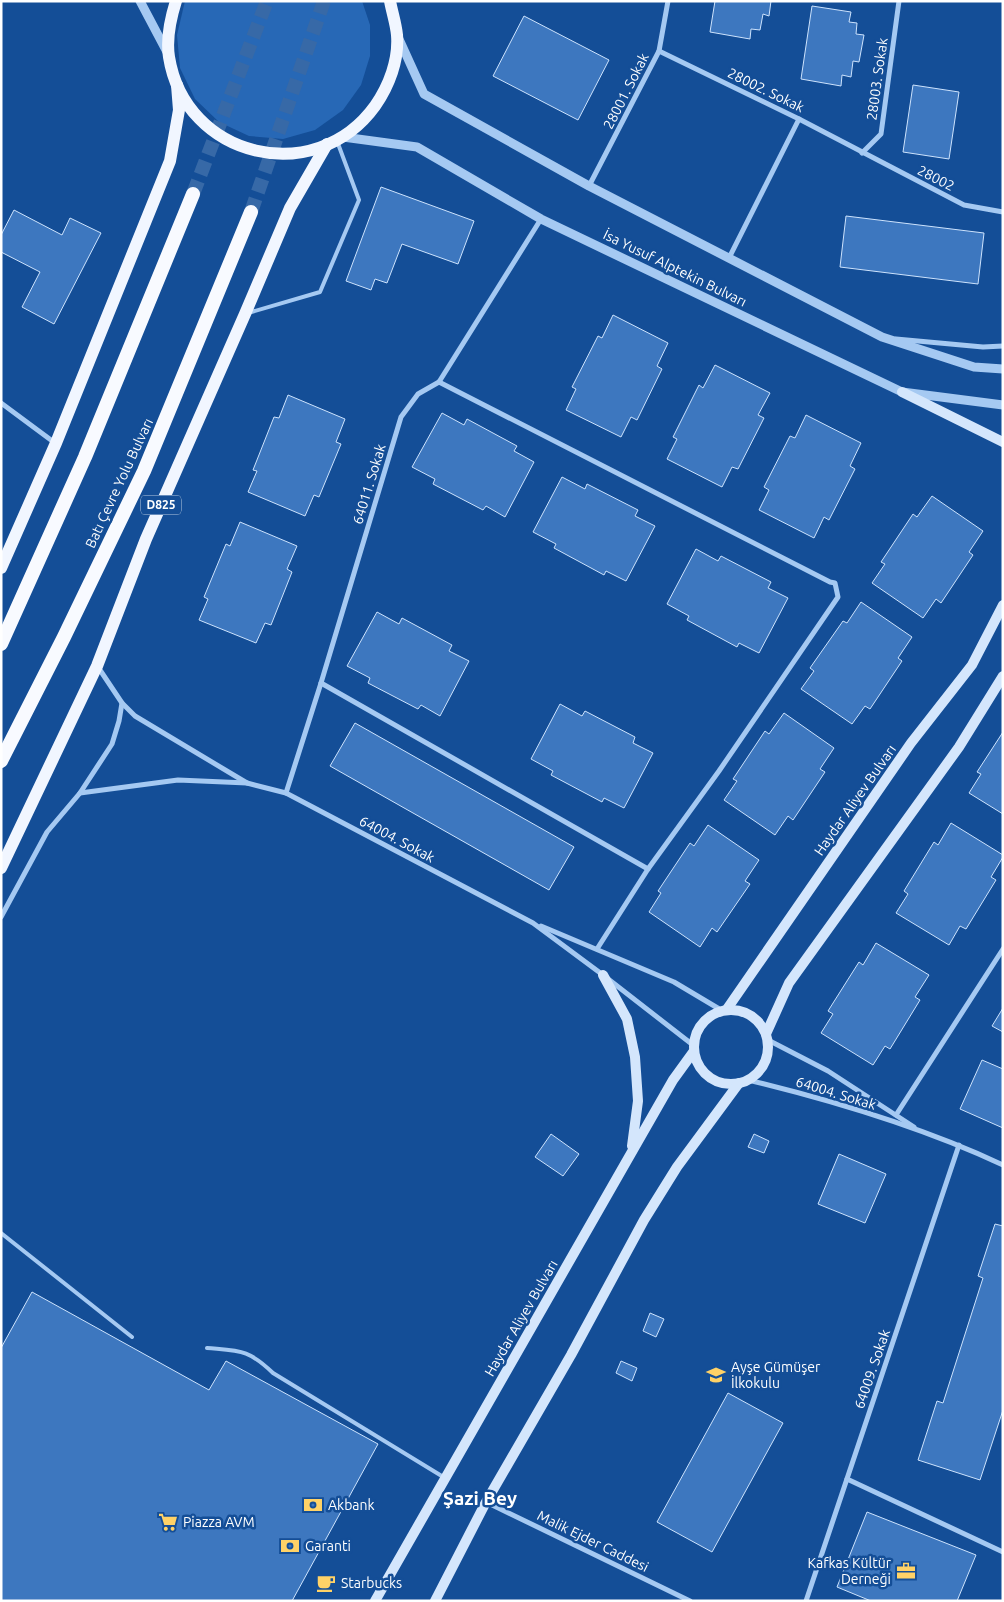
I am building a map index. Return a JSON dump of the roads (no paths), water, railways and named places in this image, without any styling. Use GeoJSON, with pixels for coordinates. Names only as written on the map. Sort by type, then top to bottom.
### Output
{"type":"FeatureCollection","features":[{"type":"Feature","properties":{"kind":"highway"},"geometry":{"type":"LineString","coordinates":[[1,644],[85,457],[193,194]]}},
{"type":"Feature","properties":{"kind":"highway","name":"Batı Çevre Yolu Bulvarı"},"geometry":{"type":"LineString","coordinates":[[1,761],[64,637],[144,471],[251,212]]}},
{"type":"Feature","properties":{"kind":"main road","name":"D825"},"geometry":{"type":"LineString","coordinates":[[1,568],[56,444],[170,161],[179,110],[177,85],[169,57],[169,25],[176,1]]}},
{"type":"Feature","properties":{"kind":"main road","name":"D825"},"geometry":{"type":"LineString","coordinates":[[177,85],[192,110],[216,134],[246,149],[279,155],[312,151],[336,141],[366,118],[384,93],[394,65],[397,35],[390,1]]}},
{"type":"Feature","properties":{"kind":"main road","name":"D825"},"geometry":{"type":"LineString","coordinates":[[1,868],[97,666],[146,539],[246,314],[290,208],[336,141]]}},
{"type":"Feature","properties":{"kind":"main road"},"geometry":{"type":"LineString","coordinates":[[902,392],[1003,442]]}},
{"type":"Feature","properties":{"kind":"main road","name":"Haydar Aliyev Bulvarı"},"geometry":{"type":"LineString","coordinates":[[724,1010],[912,742],[972,665],[1003,605]]}},
{"type":"Feature","properties":{"kind":"main road"},"geometry":{"type":"LineString","coordinates":[[767,1037],[789,984],[959,747],[1003,676]]}},
{"type":"Feature","properties":{"kind":"main road"},"geometry":{"type":"LineString","coordinates":[[603,974],[627,1019],[635,1058],[638,1101],[631,1154]]}},
{"type":"Feature","properties":{"kind":"main road"},"geometry":{"type":"LineString","coordinates":[[435,1601],[486,1502],[644,1220],[677,1167],[743,1082],[757,1073],[764,1064],[768,1052],[767,1037],[762,1025],[747,1013],[737,1010],[724,1010],[711,1015],[702,1023],[696,1033],[693,1048],[696,1061],[701,1070],[718,1082],[728,1084],[743,1082]]}},
{"type":"Feature","properties":{"kind":"main road","name":"Haydar Aliyev Bulvarı"},"geometry":{"type":"LineString","coordinates":[[375,1601],[693,1048]]}},
{"type":"Feature","properties":{"kind":"street"},"geometry":{"type":"LineString","coordinates":[[140,1],[169,57]]}},
{"type":"Feature","properties":{"kind":"street","name":"28001. Sokak"},"geometry":{"type":"LineString","coordinates":[[588,186],[659,51],[668,1]]}},
{"type":"Feature","properties":{"kind":"street","name":"28003. Sokak"},"geometry":{"type":"LineString","coordinates":[[862,153],[881,134],[899,1]]}},
{"type":"Feature","properties":{"kind":"street"},"geometry":{"type":"LineString","coordinates":[[397,35],[424,94],[588,186],[882,337],[974,367],[1003,369]]}},
{"type":"Feature","properties":{"kind":"street","name":"28002. Sokak"},"geometry":{"type":"LineString","coordinates":[[659,51],[799,119],[862,153]]}},
{"type":"Feature","properties":{"kind":"street"},"geometry":{"type":"LineString","coordinates":[[729,258],[799,119]]}},
{"type":"Feature","properties":{"kind":"street","name":"İsa Yusuf Alptekin Bulvarı"},"geometry":{"type":"LineString","coordinates":[[336,141],[417,146],[541,219],[902,392],[1003,406]]}},
{"type":"Feature","properties":{"kind":"street","name":"28002"},"geometry":{"type":"LineString","coordinates":[[862,153],[964,205],[1003,212]]}},
{"type":"Feature","properties":{"kind":"street","name":"64011. Sokak"},"geometry":{"type":"LineString","coordinates":[[286,793],[401,417],[418,394],[439,382],[541,219]]}},
{"type":"Feature","properties":{"kind":"street"},"geometry":{"type":"LineString","coordinates":[[882,337],[983,347],[1003,346]]}},
{"type":"Feature","properties":{"kind":"street"},"geometry":{"type":"LineString","coordinates":[[439,382],[821,578],[835,583],[838,597],[719,771],[648,869],[598,949]]}},
{"type":"Feature","properties":{"kind":"street"},"geometry":{"type":"LineString","coordinates":[[1,403],[56,444]]}},
{"type":"Feature","properties":{"kind":"street"},"geometry":{"type":"LineString","coordinates":[[97,666],[122,703],[135,716],[247,783]]}},
{"type":"Feature","properties":{"kind":"street"},"geometry":{"type":"LineString","coordinates":[[321,683],[648,869]]}},
{"type":"Feature","properties":{"kind":"street"},"geometry":{"type":"LineString","coordinates":[[1,917],[47,832],[80,793],[112,744],[122,703]]}},
{"type":"Feature","properties":{"kind":"street"},"geometry":{"type":"LineString","coordinates":[[80,793],[178,780],[247,783]]}},
{"type":"Feature","properties":{"kind":"street","name":"64004. Sokak"},"geometry":{"type":"LineString","coordinates":[[247,783],[286,793],[533,923],[674,982],[724,1010]]}},
{"type":"Feature","properties":{"kind":"street","name":"64004. Sokak"},"geometry":{"type":"LineString","coordinates":[[533,923],[603,974],[693,1048]]}},
{"type":"Feature","properties":{"kind":"street"},"geometry":{"type":"LineString","coordinates":[[896,1115],[1003,949]]}},
{"type":"Feature","properties":{"kind":"street","name":"64004. Sokak"},"geometry":{"type":"LineString","coordinates":[[767,1037],[828,1071],[918,1130]]}},
{"type":"Feature","properties":{"kind":"street","name":"64004. Sokak"},"geometry":{"type":"LineString","coordinates":[[743,1082],[801,1093],[918,1130],[959,1145],[1003,1165]]}},
{"type":"Feature","properties":{"kind":"street","name":"64009. Sokak"},"geometry":{"type":"LineString","coordinates":[[806,1601],[959,1145]]}},
{"type":"Feature","properties":{"kind":"street"},"geometry":{"type":"LineString","coordinates":[[847,1479],[1003,1552]]}},
{"type":"Feature","properties":{"kind":"street","name":"Malik Ejder Caddesi"},"geometry":{"type":"LineString","coordinates":[[486,1502],[690,1601]]}},
{"type":"Feature","properties":{"kind":"lane"},"geometry":{"type":"LineString","coordinates":[[246,314],[320,292],[359,200],[336,141]]}},
{"type":"Feature","properties":{"kind":"lane"},"geometry":{"type":"LineString","coordinates":[[1,1234],[132,1337]]}},
{"type":"Feature","properties":{"kind":"lane"},"geometry":{"type":"LineString","coordinates":[[207,1348],[242,1351],[259,1360],[273,1373],[445,1478]]}},
{"type":"Feature","properties":{"kind":"tunnel"},"geometry":{"type":"LineString","coordinates":[[193,194],[267,1]]}},
{"type":"Feature","properties":{"kind":"tunnel"},"geometry":{"type":"LineString","coordinates":[[251,212],[324,1]]}},
{"type":"Feature","properties":{"kind":"place","name":"Ayşe Gümüşer İlkokulu"},"geometry":{"type":"Point","coordinates":[716,1375]}},
{"type":"Feature","properties":{"kind":"place","name":"Akbank"},"geometry":{"type":"Point","coordinates":[313,1505]}},
{"type":"Feature","properties":{"kind":"place","name":"Piazza AVM"},"geometry":{"type":"Point","coordinates":[168,1522]}},
{"type":"Feature","properties":{"kind":"place","name":"Garanti"},"geometry":{"type":"Point","coordinates":[290,1546]}},
{"type":"Feature","properties":{"kind":"place","name":"Kafkas Kültür Derneği"},"geometry":{"type":"Point","coordinates":[906,1571]}},
{"type":"Feature","properties":{"kind":"place","name":"Starbucks"},"geometry":{"type":"Point","coordinates":[326,1583]}},
{"type":"Feature","properties":{"kind":"district","name":"Şazi Bey"},"geometry":{"type":"Point","coordinates":[480,1498]}}]}
